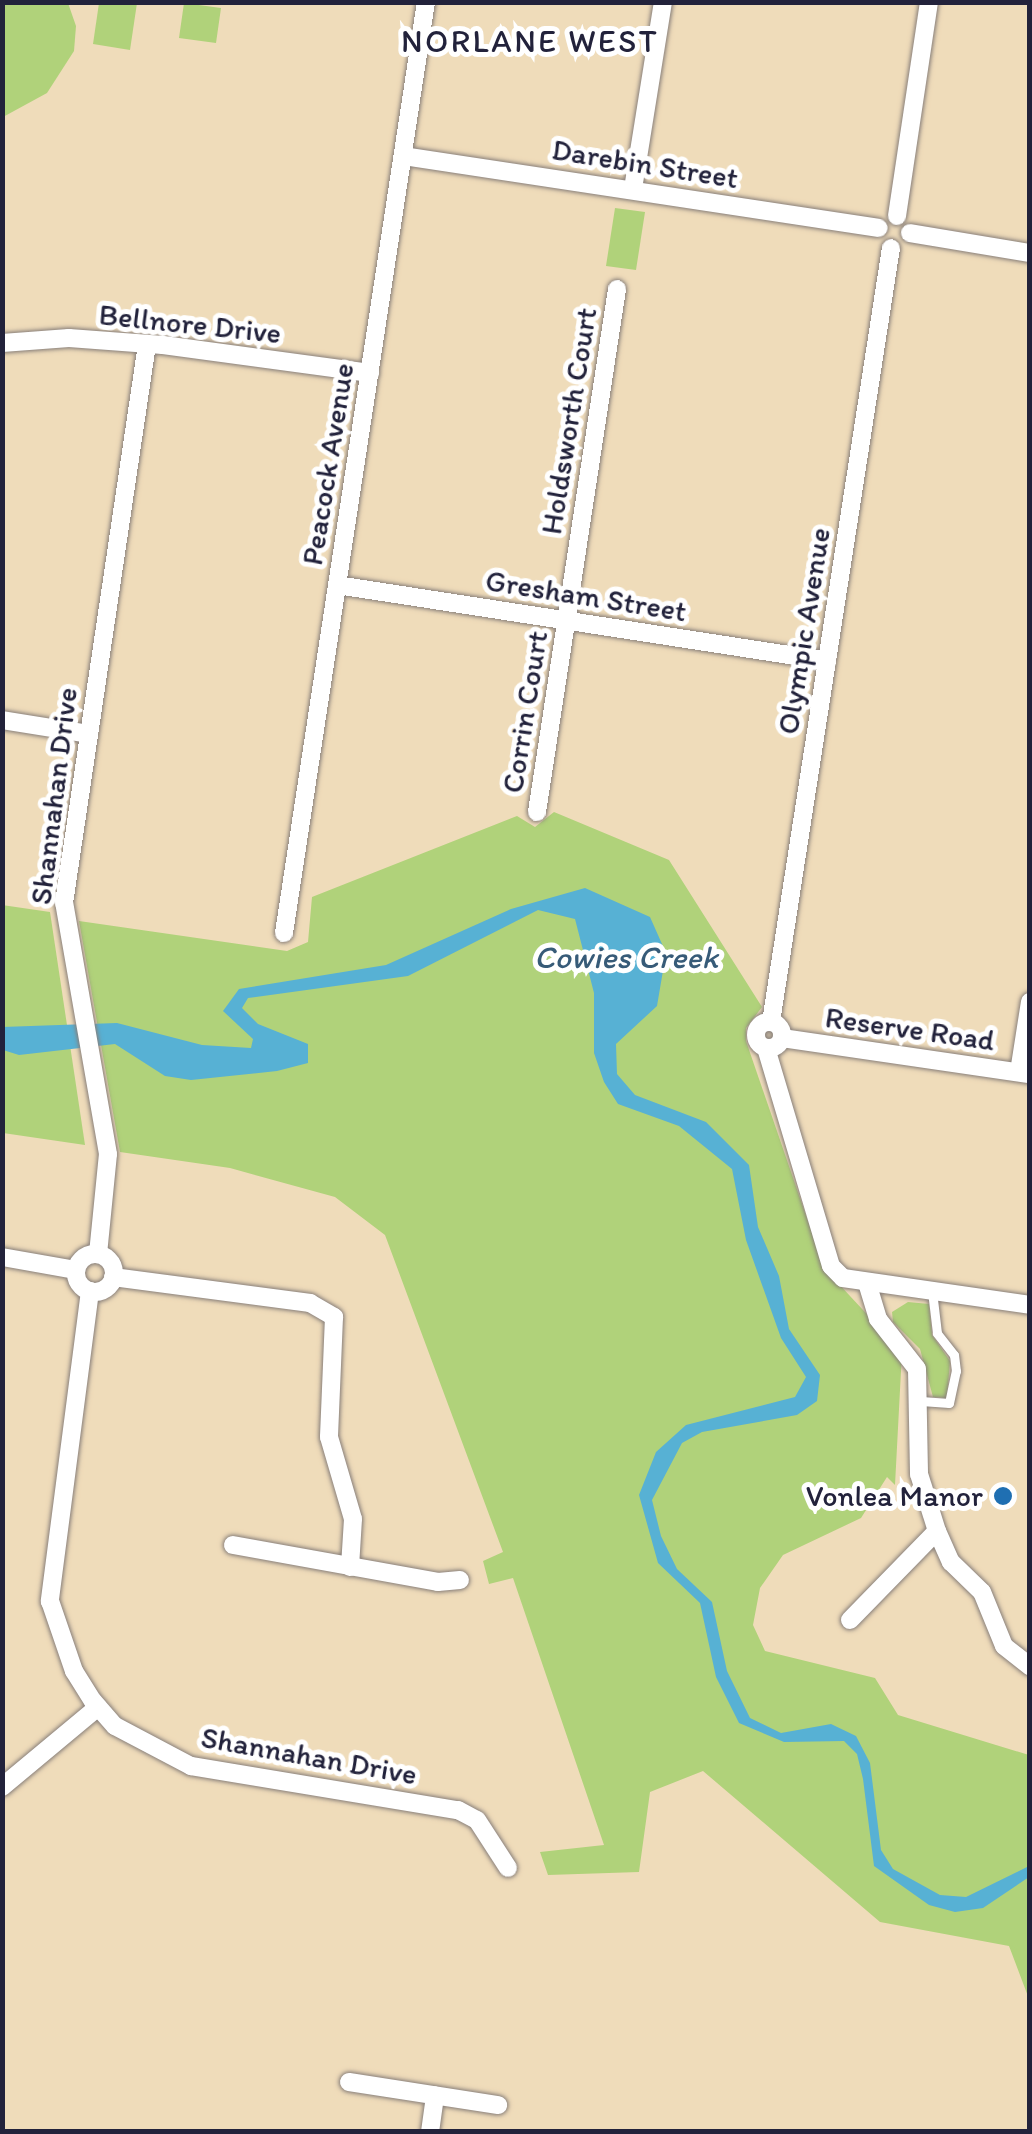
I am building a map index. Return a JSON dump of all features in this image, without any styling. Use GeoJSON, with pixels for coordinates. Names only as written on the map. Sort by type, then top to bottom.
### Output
{"type":"FeatureCollection","features":[{"type":"Feature","properties":{"kind":"street","name":"Peacock Avenue"},"geometry":{"type":"LineString","coordinates":[[284,933],[426,2]]}},
{"type":"Feature","properties":{"kind":"street"},"geometry":{"type":"LineString","coordinates":[[632,189],[662,2]]}},
{"type":"Feature","properties":{"kind":"street"},"geometry":{"type":"LineString","coordinates":[[929,2],[897,216],[910,234],[1030,252]]}},
{"type":"Feature","properties":{"kind":"street","name":"Darebin Street"},"geometry":{"type":"LineString","coordinates":[[403,156],[879,228]]}},
{"type":"Feature","properties":{"kind":"street"},"geometry":{"type":"LineString","coordinates":[[897,216],[879,228],[891,248],[906,243],[910,234]]}},
{"type":"Feature","properties":{"kind":"street","name":"Olympic Avenue"},"geometry":{"type":"LineString","coordinates":[[773,1036],[891,248]]}},
{"type":"Feature","properties":{"kind":"street","name":"Holdsworth Court"},"geometry":{"type":"LineString","coordinates":[[567,620],[617,289]]}},
{"type":"Feature","properties":{"kind":"street","name":"Bellnore Drive"},"geometry":{"type":"LineString","coordinates":[[2,344],[68,338],[147,344],[370,373]]}},
{"type":"Feature","properties":{"kind":"street","name":"Shannahan Drive"},"geometry":{"type":"LineString","coordinates":[[98,1254],[108,1154],[64,903],[147,344]]}},
{"type":"Feature","properties":{"kind":"street","name":"Gresham Street"},"geometry":{"type":"LineString","coordinates":[[337,584],[827,661]]}},
{"type":"Feature","properties":{"kind":"street","name":"Corrin Court"},"geometry":{"type":"LineString","coordinates":[[537,812],[567,620]]}},
{"type":"Feature","properties":{"kind":"street"},"geometry":{"type":"LineString","coordinates":[[2,720],[89,734]]}},
{"type":"Feature","properties":{"kind":"street"},"geometry":{"type":"LineString","coordinates":[[1024,1073],[1030,1002]]}},
{"type":"Feature","properties":{"kind":"street"},"geometry":{"type":"LineString","coordinates":[[773,1036],[831,1266],[868,1286],[932,1290],[1030,1305]]}},
{"type":"Feature","properties":{"kind":"street","name":"Reserve Road"},"geometry":{"type":"LineString","coordinates":[[773,1036],[1024,1073]]}},
{"type":"Feature","properties":{"kind":"street"},"geometry":{"type":"LineString","coordinates":[[75,1270],[86,1255],[98,1254],[108,1259],[113,1277]]}},
{"type":"Feature","properties":{"kind":"street"},"geometry":{"type":"LineString","coordinates":[[2,1257],[75,1270],[90,1291],[102,1292],[113,1277]]}},
{"type":"Feature","properties":{"kind":"street"},"geometry":{"type":"LineString","coordinates":[[113,1277],[310,1304],[334,1318],[338,1337],[327,1407],[329,1437],[354,1519],[350,1566]]}},
{"type":"Feature","properties":{"kind":"street"},"geometry":{"type":"LineString","coordinates":[[868,1286],[878,1319],[910,1353],[921,1400],[920,1474],[937,1531],[951,1562],[982,1592],[1004,1646],[1030,1666]]}},
{"type":"Feature","properties":{"kind":"street","name":"Shannahan Drive"},"geometry":{"type":"LineString","coordinates":[[90,1291],[50,1601],[74,1671],[98,1706],[114,1726],[191,1766],[458,1810],[477,1820],[508,1868]]}},
{"type":"Feature","properties":{"kind":"street"},"geometry":{"type":"LineString","coordinates":[[850,1620],[937,1531]]}},
{"type":"Feature","properties":{"kind":"street"},"geometry":{"type":"LineString","coordinates":[[232,1545],[460,1580]]}},
{"type":"Feature","properties":{"kind":"street"},"geometry":{"type":"LineString","coordinates":[[2,1787],[98,1706]]}},
{"type":"Feature","properties":{"kind":"street"},"geometry":{"type":"LineString","coordinates":[[349,2082],[498,2104]]}},
{"type":"Feature","properties":{"kind":"street"},"geometry":{"type":"LineString","coordinates":[[430,2132],[436,2095]]}},
{"type":"Feature","properties":{"kind":"lane"},"geometry":{"type":"LineString","coordinates":[[921,1400],[949,1403],[956,1370],[954,1355],[937,1333],[932,1290]]}},
{"type":"Feature","properties":{"kind":"green space"},"geometry":{"type":"Polygon","coordinates":[[[3,2],[68,3],[76,26],[74,51],[47,93],[3,117],[3,2]]]}},
{"type":"Feature","properties":{"kind":"green space"},"geometry":{"type":"Polygon","coordinates":[[[99,3],[137,3],[130,50],[93,44],[99,3]]]}},
{"type":"Feature","properties":{"kind":"green space"},"geometry":{"type":"Polygon","coordinates":[[[184,3],[221,8],[216,43],[179,38],[184,3]]]}},
{"type":"Feature","properties":{"kind":"green space"},"geometry":{"type":"Polygon","coordinates":[[[615,208],[645,212],[636,270],[606,266],[615,208]]]}},
{"type":"Feature","properties":{"kind":"green space"},"geometry":{"type":"Polygon","coordinates":[[[554,812],[669,860],[762,1007],[746,1028],[746,1041],[824,1268],[902,1352],[895,1485],[887,1477],[861,1518],[783,1555],[760,1588],[753,1625],[765,1651],[875,1678],[898,1715],[1029,1755],[1029,1999],[1009,1946],[880,1922],[703,1771],[650,1792],[639,1872],[548,1875],[540,1852],[604,1845],[513,1578],[489,1584],[483,1561],[503,1552],[385,1235],[335,1197],[230,1168],[120,1152],[79,921],[287,951],[308,942],[312,897],[517,816],[535,827],[554,812]]]}},
{"type":"Feature","properties":{"kind":"green space"},"geometry":{"type":"Polygon","coordinates":[[[2,905],[50,912],[85,1145],[3,1133],[2,905]]]}},
{"type":"Feature","properties":{"kind":"green space"},"geometry":{"type":"Polygon","coordinates":[[[908,1302],[929,1304],[932,1335],[950,1361],[947,1398],[933,1397],[920,1349],[893,1322],[892,1312],[908,1302]]]}},
{"type":"Feature","properties":{"kind":"water","name":"Cowies Creek"},"geometry":{"type":"Polygon","coordinates":[[[585,888],[650,917],[666,953],[657,1006],[616,1044],[617,1074],[635,1095],[706,1122],[749,1165],[758,1227],[779,1276],[789,1329],[820,1375],[817,1401],[797,1415],[702,1432],[682,1443],[652,1500],[661,1536],[677,1569],[712,1602],[727,1671],[750,1718],[781,1733],[831,1724],[856,1736],[870,1763],[881,1850],[893,1869],[940,1895],[966,1897],[1029,1866],[1029,1877],[983,1908],[955,1912],[929,1905],[874,1866],[857,1754],[844,1741],[784,1742],[739,1723],[716,1677],[700,1603],[658,1563],[639,1495],[656,1452],[686,1425],[795,1397],[806,1377],[781,1338],[746,1240],[732,1169],[679,1126],[618,1104],[604,1082],[594,1053],[594,993],[575,919],[538,910],[408,976],[248,998],[242,1008],[258,1024],[308,1044],[308,1063],[277,1071],[191,1080],[165,1076],[115,1044],[19,1055],[3,1050],[2,1027],[117,1023],[202,1045],[251,1048],[253,1039],[223,1011],[239,989],[386,965],[511,909],[585,888]]]}},
{"type":"Feature","properties":{"kind":"place","name":"Vonlea Manor"},"geometry":{"type":"Point","coordinates":[1003,1496]}},
{"type":"Feature","properties":{"kind":"district","name":"NORLANE WEST"},"geometry":{"type":"Point","coordinates":[530,41]}}]}
